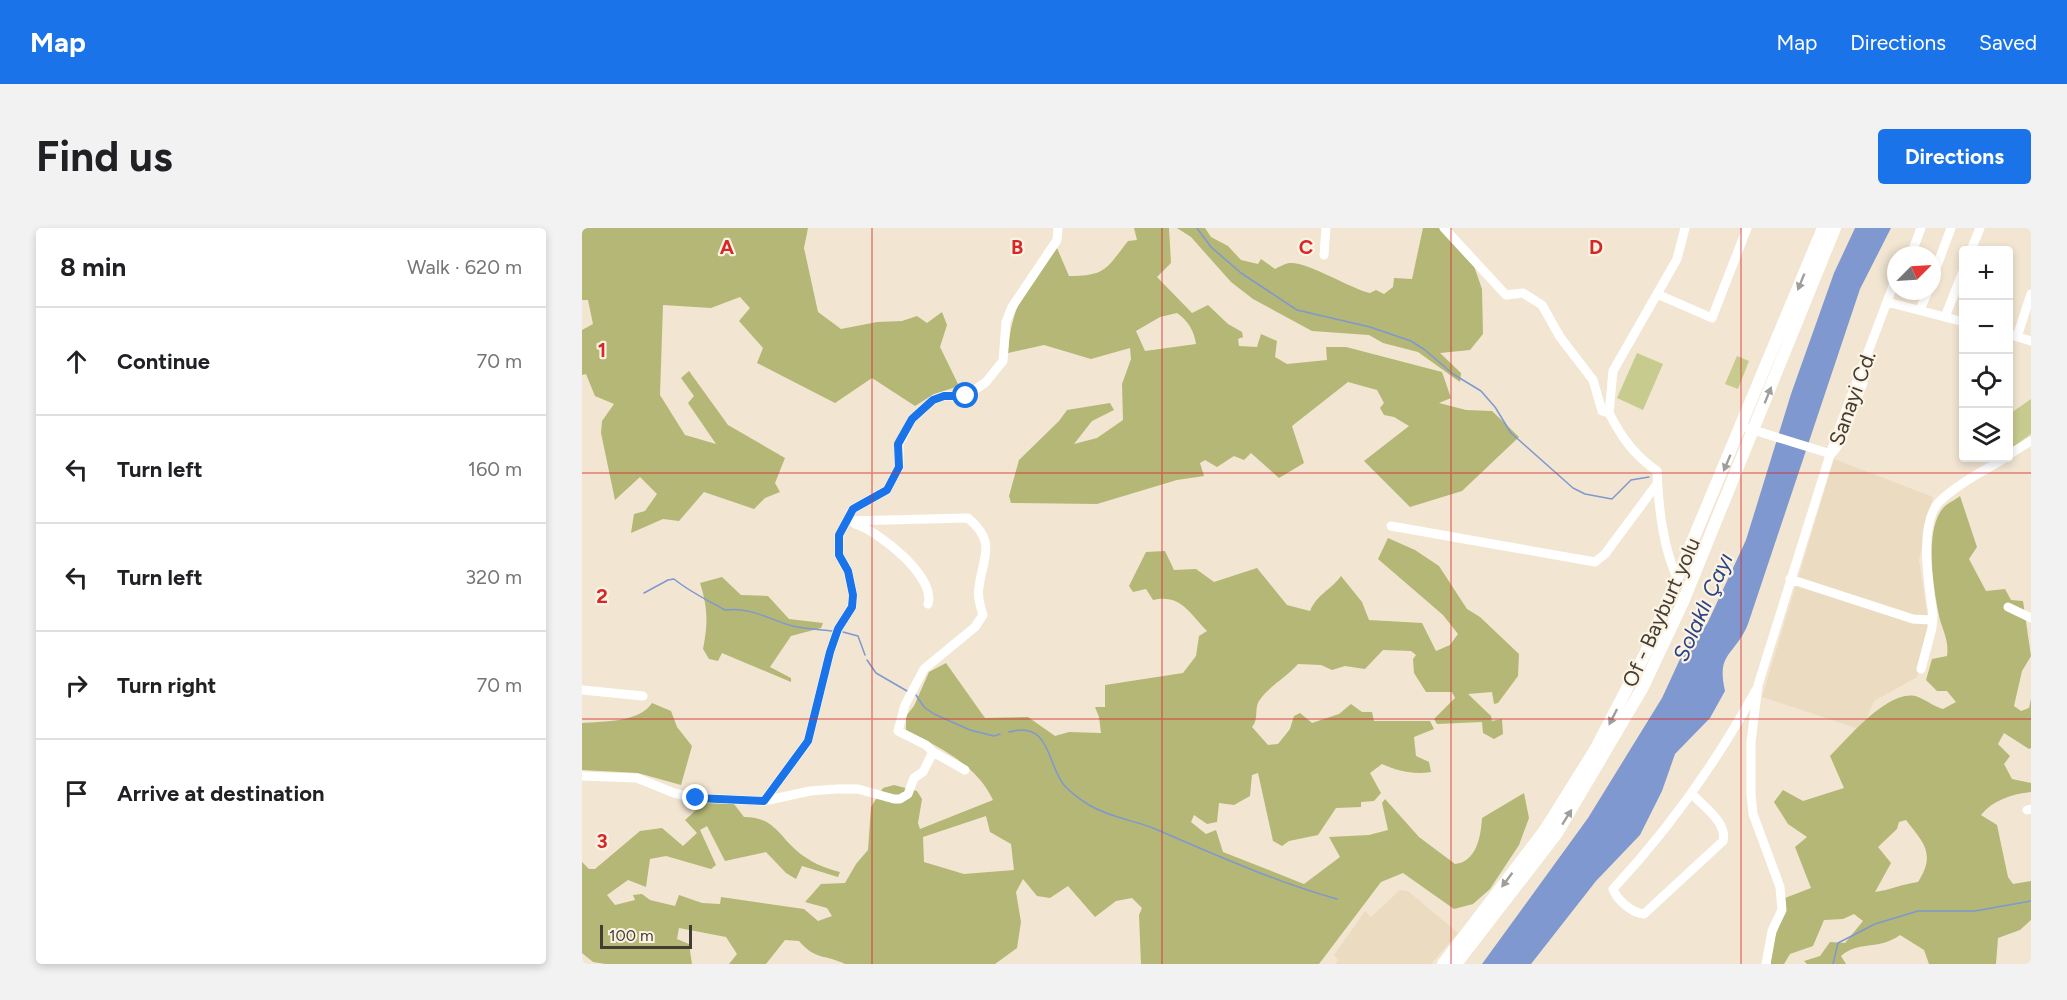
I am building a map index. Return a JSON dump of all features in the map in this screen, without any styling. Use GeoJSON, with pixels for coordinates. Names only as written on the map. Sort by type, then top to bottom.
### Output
{"type":"FeatureCollection","features":[{"type":"Feature","properties":{"kind":"highway","name":"Of - Bayburt yolu"},"geometry":{"type":"LineString","coordinates":[[1443,964],[1545,830],[1595,750],[1647,650],[1678,579],[1752,429],[1823,228]]}},
{"type":"Feature","properties":{"kind":"highway","name":"Of - Bayburt yolu"},"geometry":{"type":"LineString","coordinates":[[1456,964],[1557,833],[1643,687],[1683,602],[1835,228]]}},
{"type":"Feature","properties":{"kind":"street"},"geometry":{"type":"LineString","coordinates":[[764,801],[808,741],[830,652],[838,629],[852,607],[853,595],[848,571],[839,555],[839,535],[853,509],[887,490],[899,467],[898,444],[912,419],[933,400],[944,396],[966,396],[986,382],[1003,362],[1006,322],[1012,307],[1057,240],[1058,228]]}},
{"type":"Feature","properties":{"kind":"street"},"geometry":{"type":"LineString","coordinates":[[1324,255],[1326,228]]}},
{"type":"Feature","properties":{"kind":"street"},"geometry":{"type":"LineString","coordinates":[[1444,228],[1506,295],[1523,293],[1542,305],[1560,337],[1593,380],[1602,411],[1610,413]]}},
{"type":"Feature","properties":{"kind":"street"},"geometry":{"type":"LineString","coordinates":[[1678,579],[1667,555],[1657,471],[1628,446],[1610,413],[1613,371],[1677,259],[1685,228]]}},
{"type":"Feature","properties":{"kind":"street"},"geometry":{"type":"LineString","coordinates":[[1657,294],[1712,318],[1747,228]]}},
{"type":"Feature","properties":{"kind":"street"},"geometry":{"type":"LineString","coordinates":[[1908,246],[1915,228]]}},
{"type":"Feature","properties":{"kind":"street"},"geometry":{"type":"LineString","coordinates":[[1915,246],[1922,228]]}},
{"type":"Feature","properties":{"kind":"street"},"geometry":{"type":"LineString","coordinates":[[1941,255],[1951,228]]}},
{"type":"Feature","properties":{"kind":"street"},"geometry":{"type":"LineString","coordinates":[[1973,246],[1980,228]]}},
{"type":"Feature","properties":{"kind":"street"},"geometry":{"type":"LineString","coordinates":[[1945,317],[1959,282]]}},
{"type":"Feature","properties":{"kind":"street"},"geometry":{"type":"LineString","coordinates":[[2031,294],[2013,336],[2031,341]]}},
{"type":"Feature","properties":{"kind":"street"},"geometry":{"type":"LineString","coordinates":[[1920,310],[1924,300]]}},
{"type":"Feature","properties":{"kind":"street"},"geometry":{"type":"LineString","coordinates":[[1889,302],[1959,321]]}},
{"type":"Feature","properties":{"kind":"street","name":"Sanayi Cd."},"geometry":{"type":"LineString","coordinates":[[1758,685],[1831,454],[1841,441],[1889,302]]}},
{"type":"Feature","properties":{"kind":"street"},"geometry":{"type":"LineString","coordinates":[[1752,429],[1831,454]]}},
{"type":"Feature","properties":{"kind":"street"},"geometry":{"type":"LineString","coordinates":[[2013,452],[2031,441]]}},
{"type":"Feature","properties":{"kind":"street"},"geometry":{"type":"LineString","coordinates":[[1921,669],[1932,628],[1933,615],[1925,552],[1932,517],[1938,503],[1998,462]]}},
{"type":"Feature","properties":{"kind":"street"},"geometry":{"type":"LineString","coordinates":[[1390,526],[1596,562],[1605,554],[1657,484]]}},
{"type":"Feature","properties":{"kind":"street"},"geometry":{"type":"LineString","coordinates":[[847,521],[968,518],[978,526],[986,542],[987,556],[978,590],[983,615],[975,627],[924,669],[905,705],[898,730],[965,770]]}},
{"type":"Feature","properties":{"kind":"street"},"geometry":{"type":"LineString","coordinates":[[847,521],[869,528],[900,552],[927,587],[928,604]]}},
{"type":"Feature","properties":{"kind":"street"},"geometry":{"type":"LineString","coordinates":[[1790,579],[1912,619],[1931,620],[1933,615]]}},
{"type":"Feature","properties":{"kind":"street"},"geometry":{"type":"LineString","coordinates":[[2008,607],[2031,618]]}},
{"type":"Feature","properties":{"kind":"street"},"geometry":{"type":"LineString","coordinates":[[1758,685],[1751,742],[1753,814],[1780,887],[1782,910],[1772,931],[1766,964]]}},
{"type":"Feature","properties":{"kind":"street"},"geometry":{"type":"LineString","coordinates":[[1692,794],[1721,825],[1725,835],[1723,841],[1644,914],[1638,914],[1616,897],[1613,889],[1653,847],[1692,794],[1723,749],[1758,685]]}},
{"type":"Feature","properties":{"kind":"street"},"geometry":{"type":"LineString","coordinates":[[582,690],[643,696]]}},
{"type":"Feature","properties":{"kind":"street"},"geometry":{"type":"LineString","coordinates":[[582,776],[637,778],[674,793],[696,798],[764,801],[810,791],[858,789],[877,796],[900,800],[908,794],[914,778],[923,772],[933,752]]}},
{"type":"Feature","properties":{"kind":"shaded area"},"geometry":{"type":"Polygon","coordinates":[[[1834,459],[1933,497],[1919,560],[1929,627],[1917,677],[1874,701],[1862,730],[1762,697],[1834,459]]]}},
{"type":"Feature","properties":{"kind":"shaded area"},"geometry":{"type":"Polygon","coordinates":[[[1400,890],[1408,891],[1458,933],[1431,964],[1335,964],[1338,960],[1334,955],[1365,911],[1371,917],[1400,890]]]}},
{"type":"Feature","properties":{"kind":"green space"},"geometry":{"type":"Polygon","coordinates":[[[582,228],[808,228],[804,248],[818,312],[841,329],[877,322],[902,321],[917,316],[927,323],[942,312],[947,325],[940,347],[959,386],[934,394],[915,406],[872,378],[835,403],[757,363],[763,348],[739,321],[750,308],[740,297],[711,308],[663,305],[660,395],[685,435],[716,444],[688,403],[694,396],[681,378],[689,371],[728,425],[785,458],[775,483],[780,492],[765,498],[754,509],[704,492],[679,521],[663,519],[631,533],[634,514],[645,511],[657,494],[640,477],[615,500],[601,433],[602,421],[614,404],[595,396],[586,374],[582,375],[582,330],[593,324],[588,300],[582,300],[582,228]]]}},
{"type":"Feature","properties":{"kind":"green space"},"geometry":{"type":"Polygon","coordinates":[[[1134,228],[1169,228],[1171,263],[1157,277],[1192,313],[1208,305],[1228,324],[1242,332],[1243,337],[1238,339],[1239,346],[1257,347],[1261,334],[1277,341],[1275,357],[1287,364],[1327,360],[1326,347],[1346,347],[1442,372],[1451,398],[1439,403],[1466,410],[1492,411],[1519,437],[1462,491],[1410,507],[1364,461],[1409,426],[1394,417],[1384,415],[1380,408],[1384,403],[1377,390],[1348,382],[1292,426],[1304,463],[1279,478],[1251,453],[1244,460],[1234,456],[1217,467],[1205,460],[1200,463],[1204,476],[1177,480],[1097,504],[1011,503],[1009,496],[1019,460],[1059,421],[1067,410],[1110,403],[1114,410],[1092,421],[1074,444],[1097,438],[1123,420],[1122,384],[1131,359],[1130,348],[1091,359],[1044,345],[1008,353],[1013,322],[1022,296],[1057,248],[1069,276],[1081,276],[1104,269],[1128,241],[1137,240],[1134,228]],[[1177,313],[1160,317],[1136,331],[1145,351],[1196,344],[1192,330],[1177,313]]]}},
{"type":"Feature","properties":{"kind":"green space"},"geometry":{"type":"Polygon","coordinates":[[[1177,228],[1205,228],[1211,237],[1228,246],[1241,260],[1258,264],[1261,259],[1275,269],[1287,263],[1306,266],[1361,290],[1370,293],[1376,290],[1384,294],[1393,287],[1394,278],[1412,279],[1423,228],[1439,228],[1474,266],[1482,289],[1483,334],[1470,350],[1440,353],[1461,373],[1460,382],[1418,352],[1383,343],[1369,335],[1312,331],[1253,299],[1231,282],[1191,237],[1177,228]]]}},
{"type":"Feature","properties":{"kind":"green space"},"geometry":{"type":"Polygon","coordinates":[[[1637,353],[1663,364],[1643,410],[1617,398],[1637,353]]]}},
{"type":"Feature","properties":{"kind":"green space"},"geometry":{"type":"Polygon","coordinates":[[[1737,356],[1749,361],[1738,389],[1725,384],[1737,356]]]}},
{"type":"Feature","properties":{"kind":"green space"},"geometry":{"type":"Polygon","coordinates":[[[2031,399],[2031,434],[2013,447],[2013,412],[2031,399]]]}},
{"type":"Feature","properties":{"kind":"green space"},"geometry":{"type":"Polygon","coordinates":[[[1960,496],[1977,547],[1969,559],[1986,591],[2005,589],[2011,600],[2023,601],[2031,656],[2022,671],[2014,706],[2021,711],[2029,708],[2031,699],[2031,748],[2029,749],[2004,733],[1998,744],[2010,756],[2004,764],[2012,779],[2031,783],[2031,792],[2003,799],[1991,805],[1981,815],[1997,825],[2008,877],[2013,884],[2031,881],[2031,920],[2020,930],[1998,938],[1996,964],[1929,964],[1924,950],[1900,935],[1884,943],[1848,951],[1841,956],[1846,964],[1807,964],[1804,961],[1820,956],[1830,942],[1845,943],[1863,921],[1854,914],[1843,919],[1824,920],[1813,946],[1790,954],[1784,964],[1771,964],[1772,948],[1785,898],[1811,888],[1795,847],[1807,837],[1788,824],[1774,802],[1783,790],[1803,801],[1844,788],[1830,756],[1870,716],[1895,699],[1907,696],[1918,697],[1943,709],[1956,702],[1947,691],[1937,691],[1926,680],[1932,659],[1947,656],[1946,638],[1940,620],[1933,578],[1934,530],[1944,507],[1960,496]],[[1906,820],[1899,822],[1897,829],[1878,847],[1891,863],[1875,892],[1918,882],[1923,872],[1926,864],[1926,849],[1906,820]]]}},
{"type":"Feature","properties":{"kind":"green space"},"geometry":{"type":"Polygon","coordinates":[[[1388,538],[1415,550],[1439,566],[1467,609],[1480,617],[1519,654],[1518,676],[1498,703],[1494,704],[1492,692],[1468,694],[1491,716],[1492,721],[1502,719],[1503,734],[1494,739],[1483,733],[1482,722],[1437,724],[1434,719],[1455,698],[1452,692],[1426,692],[1414,673],[1413,659],[1416,655],[1411,651],[1383,650],[1365,669],[1345,666],[1332,670],[1321,665],[1298,664],[1259,701],[1252,727],[1268,745],[1278,744],[1290,729],[1294,716],[1300,713],[1312,723],[1339,714],[1351,704],[1362,712],[1372,712],[1374,721],[1430,721],[1434,729],[1414,737],[1416,756],[1429,762],[1431,772],[1406,772],[1382,764],[1370,773],[1381,793],[1374,801],[1361,802],[1361,807],[1336,808],[1318,835],[1289,841],[1282,846],[1273,841],[1258,773],[1252,775],[1250,796],[1234,805],[1219,803],[1217,822],[1207,824],[1194,815],[1191,822],[1206,834],[1216,830],[1223,852],[1304,884],[1340,857],[1329,837],[1369,835],[1388,830],[1382,803],[1385,799],[1419,837],[1455,864],[1462,862],[1473,853],[1479,839],[1482,818],[1524,793],[1529,818],[1519,845],[1490,889],[1473,904],[1454,909],[1403,873],[1381,882],[1319,964],[1141,964],[1139,915],[1142,908],[1132,898],[1116,901],[1095,917],[1068,886],[1050,898],[1037,896],[1023,879],[1016,892],[1021,922],[1017,948],[995,964],[845,964],[815,954],[799,941],[785,940],[766,964],[729,964],[737,954],[726,937],[679,928],[677,939],[689,944],[692,964],[606,964],[593,962],[582,953],[582,862],[589,869],[595,869],[640,831],[662,828],[683,846],[697,833],[685,820],[705,802],[734,804],[744,817],[769,823],[807,858],[840,872],[838,877],[802,866],[796,879],[786,873],[766,852],[725,861],[707,826],[700,830],[716,865],[711,869],[666,856],[650,859],[646,887],[628,880],[607,895],[615,905],[635,900],[633,895],[642,894],[650,900],[675,906],[679,895],[702,903],[720,904],[721,897],[804,909],[818,921],[832,916],[827,908],[805,902],[821,884],[845,883],[856,864],[868,850],[871,807],[883,788],[894,785],[917,791],[922,799],[918,823],[920,829],[993,800],[977,776],[956,758],[906,730],[906,716],[914,706],[929,672],[946,663],[985,718],[1028,717],[1055,736],[1069,732],[1101,733],[1095,707],[1105,707],[1105,685],[1183,673],[1196,656],[1199,636],[1207,631],[1178,602],[1153,600],[1146,589],[1133,592],[1129,586],[1146,552],[1165,551],[1174,570],[1196,569],[1214,582],[1257,568],[1287,605],[1310,611],[1316,600],[1341,576],[1362,602],[1369,620],[1422,623],[1436,651],[1450,645],[1458,634],[1443,615],[1378,559],[1388,538]],[[986,816],[923,837],[924,862],[964,874],[1014,870],[1011,844],[990,832],[986,816]]]}},
{"type":"Feature","properties":{"kind":"green space"},"geometry":{"type":"Polygon","coordinates":[[[722,577],[741,595],[768,596],[789,619],[823,623],[821,628],[791,636],[770,667],[791,678],[791,682],[722,653],[718,661],[709,659],[703,649],[706,616],[705,600],[700,583],[722,577]]]}},
{"type":"Feature","properties":{"kind":"green space"},"geometry":{"type":"Polygon","coordinates":[[[652,703],[671,711],[677,727],[692,746],[681,785],[638,773],[582,770],[582,723],[630,718],[646,710],[652,703]]]}},
{"type":"Feature","properties":{"kind":"water"},"geometry":{"type":"Polygon","coordinates":[[[1855,228],[1891,228],[1860,289],[1748,624],[1725,661],[1723,678],[1725,691],[1710,718],[1675,754],[1662,791],[1640,835],[1596,881],[1531,964],[1482,964],[1588,818],[1662,698],[1686,646],[1707,624],[1746,540],[1791,394],[1834,273],[1855,228]]]}},
{"type":"Feature","properties":{"kind":"waterway"},"geometry":{"type":"LineString","coordinates":[[1197,228],[1211,247],[1241,273],[1297,310],[1370,327],[1411,341],[1425,350],[1453,374],[1481,391],[1495,407],[1511,433],[1573,488],[1585,494],[1612,499],[1631,480],[1649,477]]}},
{"type":"Feature","properties":{"kind":"waterway"},"geometry":{"type":"LineString","coordinates":[[644,593],[674,579],[725,610],[742,610],[794,626],[832,631]]}},
{"type":"Feature","properties":{"kind":"waterway"},"geometry":{"type":"LineString","coordinates":[[843,632],[858,636],[865,655]]}},
{"type":"Feature","properties":{"kind":"waterway"},"geometry":{"type":"LineString","coordinates":[[867,660],[876,673],[907,691]]}},
{"type":"Feature","properties":{"kind":"waterway"},"geometry":{"type":"LineString","coordinates":[[916,695],[924,707],[934,714],[970,730],[994,736],[1000,734]]}},
{"type":"Feature","properties":{"kind":"waterway"},"geometry":{"type":"LineString","coordinates":[[1009,732],[1023,730],[1033,732],[1040,738],[1064,785],[1089,805],[1153,828],[1267,875],[1337,899]]}},
{"type":"Feature","properties":{"kind":"waterway"},"geometry":{"type":"LineString","coordinates":[[1833,964],[1838,943],[1875,924],[1918,911],[1975,911],[2031,901]]}},
{"type":"Feature","properties":{"kind":"route"},"geometry":{"type":"LineString","coordinates":[[696,798],[764,801],[788,771],[808,741],[816,717],[819,693],[830,652],[838,629],[852,607],[853,595],[848,571],[839,555],[839,535],[853,509],[887,490],[899,467],[898,444],[912,419],[933,400],[944,396],[966,396]]}},
{"type":"Feature","properties":{"kind":"water label","name":"Solaklı Çayı"},"geometry":{"type":"Point","coordinates":[1703,607]}}]}
